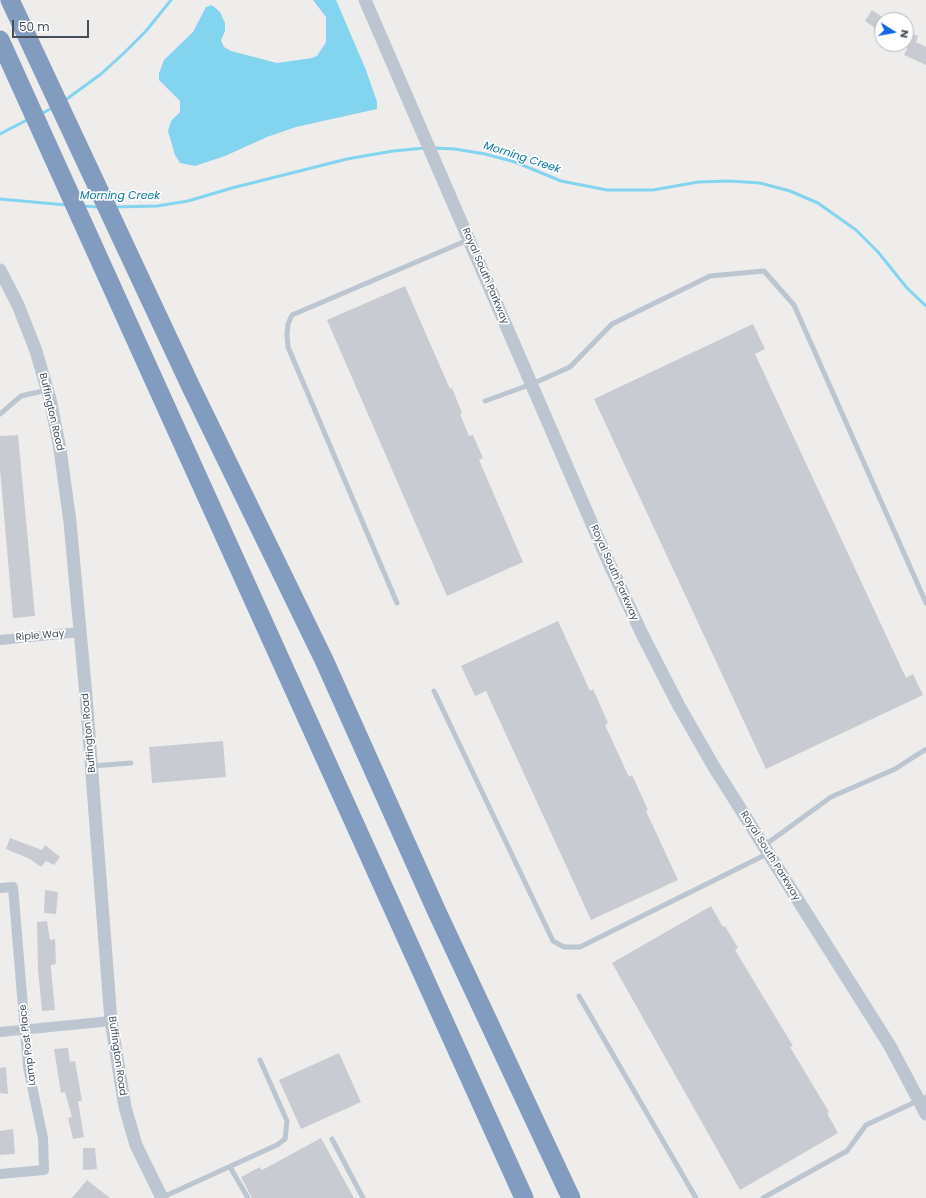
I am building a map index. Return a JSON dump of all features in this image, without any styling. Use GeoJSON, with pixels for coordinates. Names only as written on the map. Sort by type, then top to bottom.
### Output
{"type":"FeatureCollection","features":[{"type":"Feature","properties":{"kind":"highway"},"geometry":{"type":"LineString","coordinates":[[10,0],[191,387],[324,660],[437,912],[571,1198]]}},
{"type":"Feature","properties":{"kind":"highway"},"geometry":{"type":"LineString","coordinates":[[0,40],[524,1198]]}},
{"type":"Feature","properties":{"kind":"street","name":"Royal South Parkway"},"geometry":{"type":"LineString","coordinates":[[365,0],[605,554],[642,634],[702,747],[923,1098],[926,1114]]}},
{"type":"Feature","properties":{"kind":"street","name":"Buffington Road"},"geometry":{"type":"LineString","coordinates":[[0,270],[18,306],[33,345],[47,390],[61,456],[70,522],[80,632],[111,1021],[125,1107],[136,1145],[162,1198]]}},
{"type":"Feature","properties":{"kind":"street","name":"Riple Way"},"geometry":{"type":"LineString","coordinates":[[0,640],[80,632]]}},
{"type":"Feature","properties":{"kind":"street","name":"Lamp Post Place"},"geometry":{"type":"LineString","coordinates":[[0,888],[13,887],[28,1067],[43,1138],[44,1170],[0,1174]]}},
{"type":"Feature","properties":{"kind":"street"},"geometry":{"type":"LineString","coordinates":[[0,1032],[111,1021]]}},
{"type":"Feature","properties":{"kind":"lane"},"geometry":{"type":"LineString","coordinates":[[397,603],[288,347],[286,334],[292,315],[469,240]]}},
{"type":"Feature","properties":{"kind":"lane"},"geometry":{"type":"LineString","coordinates":[[485,400],[532,384],[570,367],[607,328],[626,317],[710,276],[764,271],[794,305],[926,603]]}},
{"type":"Feature","properties":{"kind":"lane"},"geometry":{"type":"LineString","coordinates":[[0,414],[21,396],[47,390]]}},
{"type":"Feature","properties":{"kind":"lane"},"geometry":{"type":"LineString","coordinates":[[434,690],[553,941],[564,947],[580,947],[766,849],[831,797],[895,769],[926,749]]}},
{"type":"Feature","properties":{"kind":"lane"},"geometry":{"type":"LineString","coordinates":[[91,766],[131,763]]}},
{"type":"Feature","properties":{"kind":"lane"},"geometry":{"type":"LineString","coordinates":[[579,996],[696,1198]]}},
{"type":"Feature","properties":{"kind":"lane"},"geometry":{"type":"LineString","coordinates":[[162,1198],[230,1167],[285,1139],[288,1130],[287,1121],[260,1060]]}},
{"type":"Feature","properties":{"kind":"lane"},"geometry":{"type":"LineString","coordinates":[[763,1198],[847,1150],[866,1125],[923,1098]]}},
{"type":"Feature","properties":{"kind":"lane"},"geometry":{"type":"LineString","coordinates":[[332,1139],[364,1198]]}},
{"type":"Feature","properties":{"kind":"lane"},"geometry":{"type":"LineString","coordinates":[[230,1167],[248,1198]]}},
{"type":"Feature","properties":{"kind":"water"},"geometry":{"type":"Polygon","coordinates":[[[313,0],[336,0],[366,70],[377,102],[377,109],[296,127],[267,137],[225,156],[195,166],[180,163],[175,155],[168,131],[171,121],[180,112],[180,101],[159,80],[159,73],[164,60],[193,32],[206,7],[212,5],[220,12],[225,23],[225,31],[221,40],[224,47],[231,51],[277,63],[317,56],[326,42],[326,17],[313,0]]]}},
{"type":"Feature","properties":{"kind":"building"},"geometry":{"type":"Polygon","coordinates":[[[872,10],[875,12],[874,27],[865,21],[872,10]]]}},
{"type":"Feature","properties":{"kind":"building"},"geometry":{"type":"Polygon","coordinates":[[[914,34],[918,36],[916,42],[926,47],[926,65],[904,55],[906,52],[914,52],[914,34]]]}},
{"type":"Feature","properties":{"kind":"building"},"geometry":{"type":"Polygon","coordinates":[[[405,286],[450,389],[452,388],[469,436],[473,435],[483,458],[479,460],[523,562],[447,596],[327,320],[405,286]]]}},
{"type":"Feature","properties":{"kind":"building"},"geometry":{"type":"Polygon","coordinates":[[[753,324],[765,349],[755,354],[906,678],[913,674],[923,695],[766,769],[594,399],[753,324]]]}},
{"type":"Feature","properties":{"kind":"building"},"geometry":{"type":"Polygon","coordinates":[[[18,435],[35,616],[13,618],[0,469],[0,436],[18,435]]]}},
{"type":"Feature","properties":{"kind":"building"},"geometry":{"type":"Polygon","coordinates":[[[558,621],[590,691],[593,689],[608,723],[605,725],[629,777],[632,775],[648,810],[646,811],[678,880],[591,920],[486,691],[475,696],[461,666],[558,621]]]}},
{"type":"Feature","properties":{"kind":"building"},"geometry":{"type":"Polygon","coordinates":[[[223,741],[226,777],[152,783],[149,747],[223,741]]]}},
{"type":"Feature","properties":{"kind":"building"},"geometry":{"type":"Polygon","coordinates":[[[10,838],[42,850],[45,845],[60,857],[54,865],[46,861],[41,867],[30,859],[6,849],[10,838]]]}},
{"type":"Feature","properties":{"kind":"building"},"geometry":{"type":"Polygon","coordinates":[[[45,890],[58,892],[56,914],[44,913],[45,890]]]}},
{"type":"Feature","properties":{"kind":"building"},"geometry":{"type":"Polygon","coordinates":[[[711,906],[723,927],[725,926],[738,948],[735,950],[793,1046],[790,1047],[829,1112],[827,1113],[838,1133],[740,1190],[612,963],[711,906]]]}},
{"type":"Feature","properties":{"kind":"building"},"geometry":{"type":"Polygon","coordinates":[[[47,921],[50,940],[55,939],[56,964],[51,965],[51,969],[55,1010],[42,1011],[38,970],[37,922],[47,921]]]}},
{"type":"Feature","properties":{"kind":"building"},"geometry":{"type":"Polygon","coordinates":[[[68,1048],[70,1062],[75,1061],[82,1101],[78,1101],[84,1137],[73,1139],[68,1118],[72,1117],[65,1092],[61,1093],[54,1049],[68,1048]]]}},
{"type":"Feature","properties":{"kind":"building"},"geometry":{"type":"Polygon","coordinates":[[[339,1053],[361,1102],[301,1129],[279,1080],[339,1053]]]}},
{"type":"Feature","properties":{"kind":"building"},"geometry":{"type":"Polygon","coordinates":[[[6,1067],[8,1094],[0,1093],[0,1068],[6,1067]]]}},
{"type":"Feature","properties":{"kind":"building"},"geometry":{"type":"Polygon","coordinates":[[[13,1129],[15,1154],[0,1155],[0,1131],[13,1129]]]}},
{"type":"Feature","properties":{"kind":"building"},"geometry":{"type":"Polygon","coordinates":[[[321,1138],[354,1198],[252,1198],[241,1177],[260,1167],[261,1170],[266,1168],[321,1138]]]}},
{"type":"Feature","properties":{"kind":"building"},"geometry":{"type":"Polygon","coordinates":[[[83,1148],[95,1148],[97,1169],[83,1170],[83,1148]]]}},
{"type":"Feature","properties":{"kind":"building"},"geometry":{"type":"Polygon","coordinates":[[[87,1180],[110,1198],[72,1198],[87,1180]]]}},
{"type":"Feature","properties":{"kind":"waterway"},"geometry":{"type":"LineString","coordinates":[[64,101],[101,74],[124,53],[146,31],[171,0]]}},
{"type":"Feature","properties":{"kind":"waterway"},"geometry":{"type":"LineString","coordinates":[[41,114],[54,107]]}},
{"type":"Feature","properties":{"kind":"waterway"},"geometry":{"type":"LineString","coordinates":[[0,134],[29,119]]}},
{"type":"Feature","properties":{"kind":"waterway","name":"Morning Creek"},"geometry":{"type":"LineString","coordinates":[[114,207],[157,206],[188,201],[232,188],[347,159],[393,151],[425,148]]}},
{"type":"Feature","properties":{"kind":"waterway","name":"Morning Creek"},"geometry":{"type":"LineString","coordinates":[[433,148],[455,149],[485,154],[515,162],[561,181],[607,190],[653,190],[698,182],[729,181],[760,183],[790,191],[818,203],[856,230],[878,252],[907,288],[926,306]]}},
{"type":"Feature","properties":{"kind":"waterway","name":"Morning Creek"},"geometry":{"type":"LineString","coordinates":[[0,199],[66,205]]}},
{"type":"Feature","properties":{"kind":"waterway","name":"Morning Creek"},"geometry":{"type":"LineString","coordinates":[[82,206],[98,207]]}}]}
